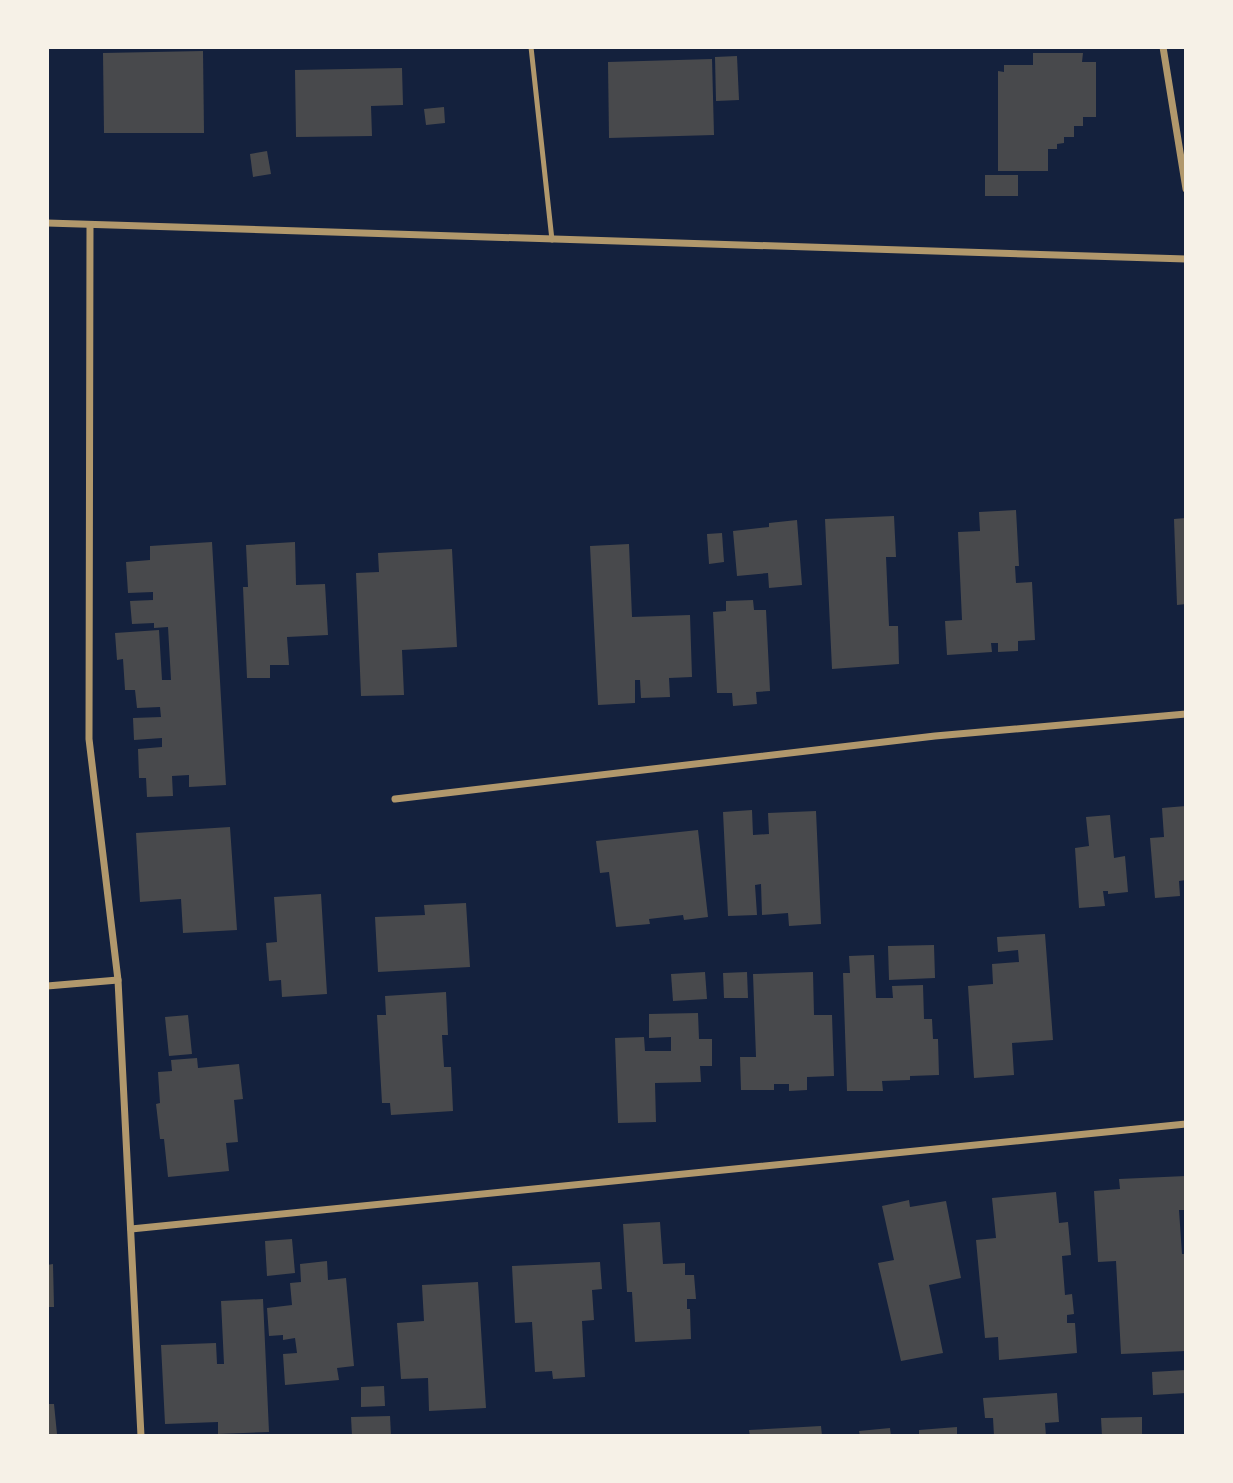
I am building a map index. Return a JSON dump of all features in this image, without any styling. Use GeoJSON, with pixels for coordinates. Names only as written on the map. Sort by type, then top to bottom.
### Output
{"type":"FeatureCollection","features":[{"type":"Feature","properties":{"kind":"street"},"geometry":{"type":"LineString","coordinates":[[1163,47],[1186,189]]}},
{"type":"Feature","properties":{"kind":"street"},"geometry":{"type":"LineString","coordinates":[[47,223],[1186,259]]}},
{"type":"Feature","properties":{"kind":"street"},"geometry":{"type":"LineString","coordinates":[[90,225],[89,739],[118,980],[142,1436]]}},
{"type":"Feature","properties":{"kind":"street"},"geometry":{"type":"LineString","coordinates":[[395,799],[934,736],[1186,714]]}},
{"type":"Feature","properties":{"kind":"street"},"geometry":{"type":"LineString","coordinates":[[47,986],[118,980]]}},
{"type":"Feature","properties":{"kind":"street"},"geometry":{"type":"LineString","coordinates":[[131,1229],[1186,1124]]}},
{"type":"Feature","properties":{"kind":"lane"},"geometry":{"type":"LineString","coordinates":[[531,47],[552,240]]}},
{"type":"Feature","properties":{"kind":"building"},"geometry":{"type":"Polygon","coordinates":[[[203,51],[204,133],[104,133],[103,53],[203,51]]]}},
{"type":"Feature","properties":{"kind":"building"},"geometry":{"type":"Polygon","coordinates":[[[1033,53],[1083,53],[1082,62],[1096,62],[1096,117],[1083,117],[1083,126],[1074,126],[1074,137],[1064,137],[1064,143],[1057,144],[1057,149],[1048,149],[1048,171],[998,171],[998,71],[1004,72],[1004,65],[1033,65],[1033,53]]]}},
{"type":"Feature","properties":{"kind":"building"},"geometry":{"type":"Polygon","coordinates":[[[737,56],[739,100],[716,101],[715,57],[737,56]]]}},
{"type":"Feature","properties":{"kind":"building"},"geometry":{"type":"Polygon","coordinates":[[[712,59],[714,135],[609,138],[608,62],[712,59]]]}},
{"type":"Feature","properties":{"kind":"building"},"geometry":{"type":"Polygon","coordinates":[[[402,68],[403,105],[371,106],[372,136],[296,137],[295,70],[402,68]]]}},
{"type":"Feature","properties":{"kind":"building"},"geometry":{"type":"Polygon","coordinates":[[[444,107],[445,123],[426,125],[424,109],[444,107]]]}},
{"type":"Feature","properties":{"kind":"building"},"geometry":{"type":"Polygon","coordinates":[[[267,151],[271,174],[253,177],[250,154],[267,151]]]}},
{"type":"Feature","properties":{"kind":"building"},"geometry":{"type":"Polygon","coordinates":[[[985,175],[1018,175],[1018,196],[985,196],[985,175]]]}},
{"type":"Feature","properties":{"kind":"building"},"geometry":{"type":"Polygon","coordinates":[[[1016,510],[1019,566],[1015,566],[1016,583],[1032,582],[1035,640],[1018,641],[1018,651],[998,652],[998,643],[991,643],[992,652],[947,655],[945,621],[962,620],[958,532],[980,531],[979,512],[1016,510]]]}},
{"type":"Feature","properties":{"kind":"building"},"geometry":{"type":"Polygon","coordinates":[[[894,516],[896,557],[886,557],[889,626],[898,626],[899,664],[832,669],[825,519],[894,516]]]}},
{"type":"Feature","properties":{"kind":"building"},"geometry":{"type":"Polygon","coordinates":[[[1186,518],[1186,604],[1177,605],[1174,519],[1186,518]]]}},
{"type":"Feature","properties":{"kind":"building"},"geometry":{"type":"Polygon","coordinates":[[[797,520],[802,585],[769,588],[768,573],[737,576],[733,531],[769,527],[769,523],[797,520]]]}},
{"type":"Feature","properties":{"kind":"building"},"geometry":{"type":"Polygon","coordinates":[[[722,533],[724,562],[709,564],[707,534],[722,533]]]}},
{"type":"Feature","properties":{"kind":"building"},"geometry":{"type":"Polygon","coordinates":[[[212,542],[226,785],[189,787],[189,775],[172,776],[173,796],[147,797],[146,778],[139,778],[138,749],[162,747],[162,738],[134,740],[133,718],[161,717],[160,707],[137,708],[135,690],[125,690],[123,659],[117,660],[115,633],[159,630],[162,680],[171,680],[168,627],[154,628],[154,623],[132,624],[130,601],[153,600],[153,592],[128,593],[126,562],[150,560],[150,546],[212,542]]]}},
{"type":"Feature","properties":{"kind":"building"},"geometry":{"type":"Polygon","coordinates":[[[295,542],[296,585],[325,584],[328,635],[287,637],[289,665],[270,665],[270,678],[247,678],[243,587],[248,587],[246,545],[295,542]]]}},
{"type":"Feature","properties":{"kind":"building"},"geometry":{"type":"Polygon","coordinates":[[[629,544],[632,617],[690,615],[692,677],[669,678],[670,697],[641,698],[640,680],[635,680],[635,703],[598,705],[590,546],[629,544]]]}},
{"type":"Feature","properties":{"kind":"building"},"geometry":{"type":"Polygon","coordinates":[[[452,549],[457,647],[402,650],[404,695],[361,696],[356,573],[379,572],[378,553],[452,549]]]}},
{"type":"Feature","properties":{"kind":"building"},"geometry":{"type":"Polygon","coordinates":[[[753,600],[754,610],[766,610],[770,691],[756,692],[757,704],[733,706],[732,693],[717,693],[713,612],[726,611],[726,601],[753,600]]]}},
{"type":"Feature","properties":{"kind":"building"},"geometry":{"type":"Polygon","coordinates":[[[1186,806],[1186,880],[1179,881],[1180,896],[1155,898],[1150,838],[1164,837],[1162,808],[1186,806]]]}},
{"type":"Feature","properties":{"kind":"building"},"geometry":{"type":"Polygon","coordinates":[[[752,810],[753,835],[769,834],[768,813],[816,811],[821,924],[789,926],[788,913],[762,915],[761,884],[755,885],[757,915],[728,916],[723,812],[752,810]]]}},
{"type":"Feature","properties":{"kind":"building"},"geometry":{"type":"Polygon","coordinates":[[[1110,815],[1114,858],[1125,856],[1128,892],[1108,894],[1108,891],[1103,891],[1105,906],[1079,908],[1075,848],[1089,846],[1086,817],[1110,815]]]}},
{"type":"Feature","properties":{"kind":"building"},"geometry":{"type":"Polygon","coordinates":[[[230,827],[237,930],[183,933],[181,899],[140,902],[136,833],[230,827]]]}},
{"type":"Feature","properties":{"kind":"building"},"geometry":{"type":"Polygon","coordinates":[[[698,830],[708,917],[684,920],[683,915],[649,919],[650,924],[616,927],[609,872],[600,873],[596,841],[698,830]]]}},
{"type":"Feature","properties":{"kind":"building"},"geometry":{"type":"Polygon","coordinates":[[[321,894],[327,994],[282,997],[281,980],[269,981],[266,943],[277,942],[274,897],[321,894]]]}},
{"type":"Feature","properties":{"kind":"building"},"geometry":{"type":"Polygon","coordinates":[[[466,903],[470,967],[378,972],[375,917],[425,915],[424,905],[466,903]]]}},
{"type":"Feature","properties":{"kind":"building"},"geometry":{"type":"Polygon","coordinates":[[[1045,934],[1053,1040],[1012,1043],[1014,1075],[974,1078],[968,986],[993,984],[992,964],[1019,962],[1018,950],[998,952],[997,937],[1045,934]]]}},
{"type":"Feature","properties":{"kind":"building"},"geometry":{"type":"Polygon","coordinates":[[[934,945],[935,978],[889,980],[888,946],[934,945]]]}},
{"type":"Feature","properties":{"kind":"building"},"geometry":{"type":"Polygon","coordinates":[[[874,955],[876,998],[893,998],[892,986],[923,985],[924,1019],[932,1019],[933,1039],[938,1039],[939,1075],[882,1081],[883,1091],[847,1091],[843,973],[850,973],[849,956],[874,955]]]}},
{"type":"Feature","properties":{"kind":"building"},"geometry":{"type":"Polygon","coordinates":[[[705,972],[707,999],[673,1001],[671,974],[705,972]]]}},
{"type":"Feature","properties":{"kind":"building"},"geometry":{"type":"Polygon","coordinates":[[[747,972],[748,998],[724,998],[723,973],[747,972]]]}},
{"type":"Feature","properties":{"kind":"building"},"geometry":{"type":"Polygon","coordinates":[[[813,972],[814,1015],[832,1015],[834,1076],[807,1077],[807,1090],[789,1091],[789,1084],[774,1084],[774,1090],[741,1090],[740,1057],[756,1057],[753,974],[813,972]]]}},
{"type":"Feature","properties":{"kind":"building"},"geometry":{"type":"Polygon","coordinates":[[[446,992],[448,1035],[442,1035],[444,1067],[451,1067],[453,1111],[391,1115],[390,1103],[382,1103],[377,1015],[386,1015],[385,996],[446,992]]]}},
{"type":"Feature","properties":{"kind":"building"},"geometry":{"type":"Polygon","coordinates":[[[698,1013],[699,1039],[712,1039],[712,1066],[700,1066],[701,1082],[655,1083],[656,1122],[618,1123],[615,1038],[644,1037],[645,1051],[671,1051],[671,1037],[649,1038],[649,1014],[698,1013]]]}},
{"type":"Feature","properties":{"kind":"building"},"geometry":{"type":"Polygon","coordinates":[[[188,1015],[192,1054],[169,1056],[165,1017],[188,1015]]]}},
{"type":"Feature","properties":{"kind":"building"},"geometry":{"type":"Polygon","coordinates":[[[197,1058],[198,1068],[239,1064],[243,1099],[234,1100],[238,1142],[226,1143],[229,1171],[168,1177],[164,1139],[160,1139],[156,1104],[160,1103],[158,1072],[172,1071],[171,1060],[197,1058]]]}},
{"type":"Feature","properties":{"kind":"building"},"geometry":{"type":"Polygon","coordinates":[[[1186,1176],[1186,1210],[1179,1210],[1182,1254],[1186,1254],[1186,1351],[1121,1354],[1116,1261],[1098,1262],[1094,1191],[1120,1189],[1119,1179],[1186,1176]]]}},
{"type":"Feature","properties":{"kind":"building"},"geometry":{"type":"Polygon","coordinates":[[[1056,1192],[1059,1223],[1068,1222],[1071,1255],[1062,1256],[1065,1295],[1072,1294],[1074,1314],[1067,1315],[1067,1323],[1075,1323],[1077,1353],[999,1360],[998,1337],[985,1338],[976,1240],[996,1238],[992,1198],[1056,1192]]]}},
{"type":"Feature","properties":{"kind":"building"},"geometry":{"type":"Polygon","coordinates":[[[909,1200],[910,1207],[946,1201],[961,1278],[929,1285],[943,1353],[901,1361],[878,1263],[894,1260],[882,1206],[909,1200]]]}},
{"type":"Feature","properties":{"kind":"building"},"geometry":{"type":"Polygon","coordinates":[[[660,1222],[663,1264],[685,1263],[685,1275],[694,1275],[696,1299],[687,1299],[691,1339],[635,1342],[632,1292],[627,1292],[623,1224],[660,1222]]]}},
{"type":"Feature","properties":{"kind":"building"},"geometry":{"type":"Polygon","coordinates":[[[292,1239],[295,1273],[267,1276],[265,1241],[292,1239]]]}},
{"type":"Feature","properties":{"kind":"building"},"geometry":{"type":"Polygon","coordinates":[[[327,1261],[328,1280],[346,1278],[354,1366],[337,1368],[339,1380],[285,1385],[283,1354],[297,1353],[295,1338],[283,1340],[283,1335],[269,1336],[267,1308],[292,1305],[290,1283],[301,1282],[300,1264],[327,1261]]]}},
{"type":"Feature","properties":{"kind":"building"},"geometry":{"type":"Polygon","coordinates":[[[600,1262],[602,1289],[592,1290],[594,1320],[582,1321],[585,1377],[553,1379],[552,1371],[535,1372],[532,1322],[515,1323],[512,1266],[600,1262]]]}},
{"type":"Feature","properties":{"kind":"building"},"geometry":{"type":"Polygon","coordinates":[[[53,1264],[54,1307],[47,1307],[47,1265],[53,1264]]]}},
{"type":"Feature","properties":{"kind":"building"},"geometry":{"type":"Polygon","coordinates":[[[478,1282],[486,1408],[429,1411],[428,1378],[401,1379],[397,1323],[424,1321],[422,1285],[478,1282]]]}},
{"type":"Feature","properties":{"kind":"building"},"geometry":{"type":"Polygon","coordinates":[[[263,1299],[269,1432],[218,1434],[218,1422],[165,1424],[161,1345],[216,1343],[217,1364],[224,1364],[221,1301],[263,1299]]]}},
{"type":"Feature","properties":{"kind":"building"},"geometry":{"type":"Polygon","coordinates":[[[1186,1370],[1186,1393],[1153,1395],[1152,1372],[1186,1370]]]}},
{"type":"Feature","properties":{"kind":"building"},"geometry":{"type":"Polygon","coordinates":[[[384,1386],[385,1406],[361,1407],[361,1387],[384,1386]]]}},
{"type":"Feature","properties":{"kind":"building"},"geometry":{"type":"Polygon","coordinates":[[[1057,1393],[1059,1422],[1045,1423],[1046,1436],[994,1436],[993,1418],[985,1418],[983,1398],[1057,1393]]]}},
{"type":"Feature","properties":{"kind":"building"},"geometry":{"type":"Polygon","coordinates":[[[47,1404],[54,1404],[57,1434],[47,1435],[47,1404]]]}},
{"type":"Feature","properties":{"kind":"building"},"geometry":{"type":"Polygon","coordinates":[[[390,1416],[391,1436],[352,1436],[351,1417],[390,1416]]]}},
{"type":"Feature","properties":{"kind":"building"},"geometry":{"type":"Polygon","coordinates":[[[1142,1417],[1142,1436],[1102,1436],[1101,1418],[1142,1417]]]}},
{"type":"Feature","properties":{"kind":"building"},"geometry":{"type":"Polygon","coordinates":[[[821,1426],[822,1436],[750,1436],[749,1430],[821,1426]]]}},
{"type":"Feature","properties":{"kind":"building"},"geometry":{"type":"Polygon","coordinates":[[[957,1427],[957,1436],[919,1436],[919,1430],[957,1427]]]}},
{"type":"Feature","properties":{"kind":"building"},"geometry":{"type":"Polygon","coordinates":[[[890,1428],[891,1436],[860,1436],[859,1431],[890,1428]]]}}]}
